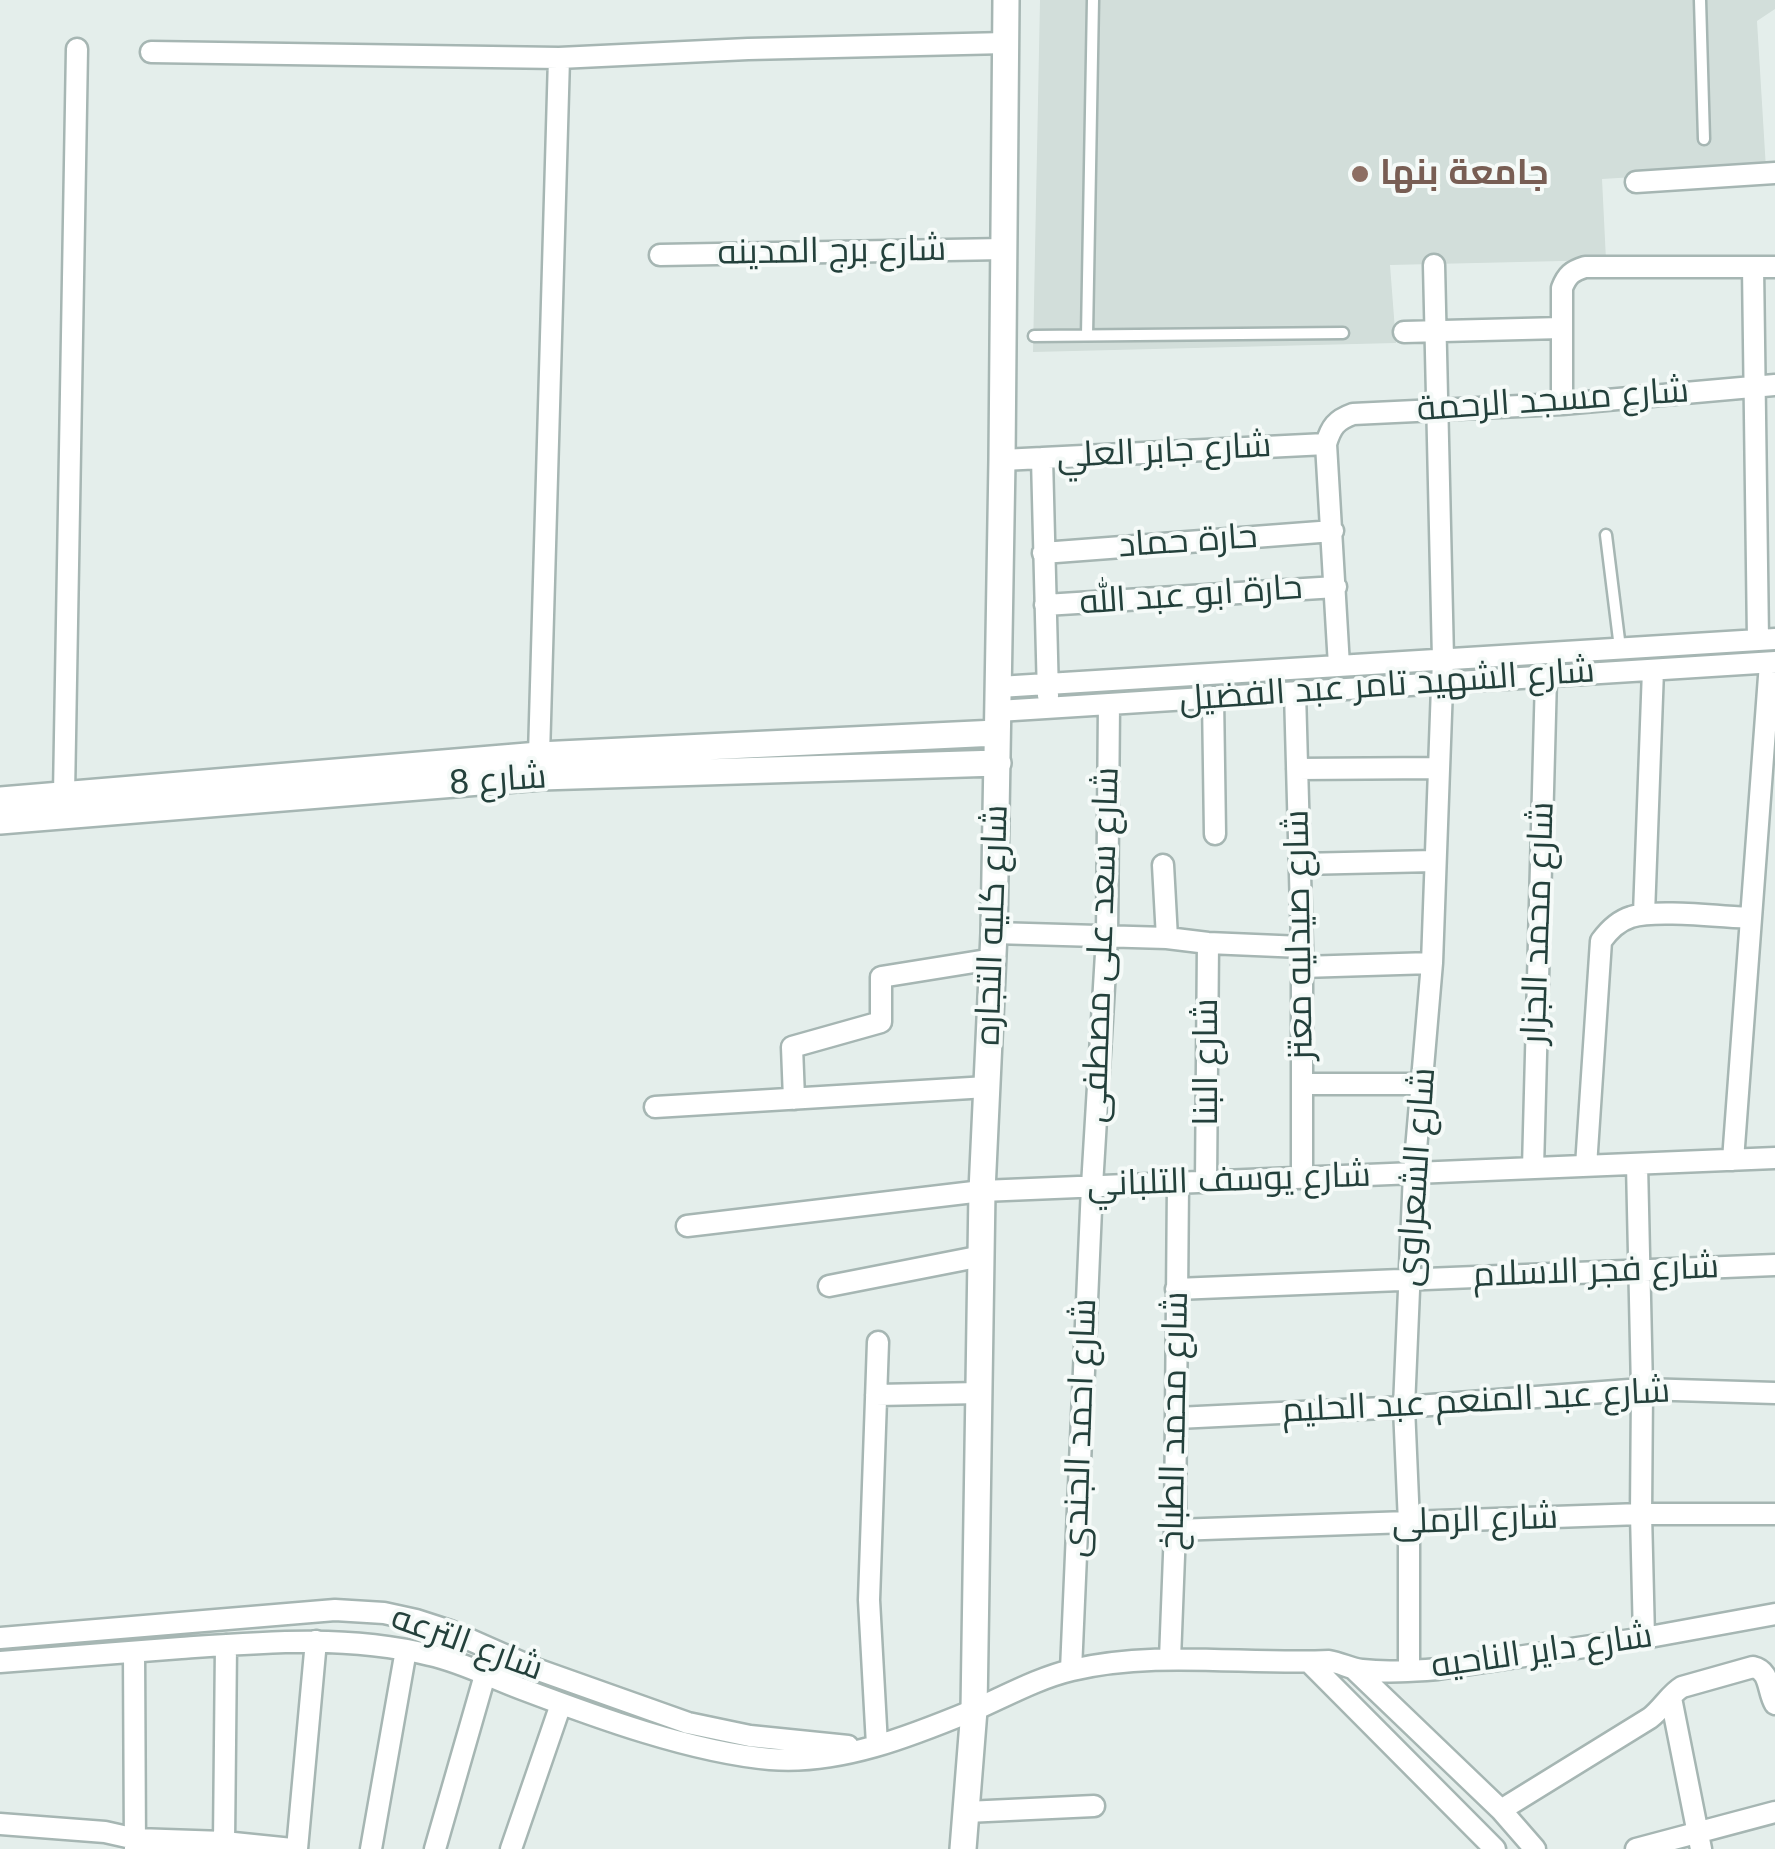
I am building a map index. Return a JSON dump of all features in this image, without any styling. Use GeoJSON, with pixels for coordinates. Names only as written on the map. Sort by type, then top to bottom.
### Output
{"type":"FeatureCollection","features":[{"type":"Feature","properties":{"kind":"street","name":"شارع كليه التجاره"},"geometry":{"type":"LineString","coordinates":[[963,1849],[974,1710],[982,1191],[994,946],[1006,0]]}},
{"type":"Feature","properties":{"kind":"street"},"geometry":{"type":"LineString","coordinates":[[150,52],[559,58],[1006,43]]}},
{"type":"Feature","properties":{"kind":"street"},"geometry":{"type":"LineString","coordinates":[[64,794],[77,50]]}},
{"type":"Feature","properties":{"kind":"street"},"geometry":{"type":"LineString","coordinates":[[539,756],[559,58]]}},
{"type":"Feature","properties":{"kind":"street"},"geometry":{"type":"LineString","coordinates":[[1636,182],[1775,173]]}},
{"type":"Feature","properties":{"kind":"street","name":"شارع برج المدينه"},"geometry":{"type":"LineString","coordinates":[[660,255],[1004,250]]}},
{"type":"Feature","properties":{"kind":"street","name":"شارع الشعراوى"},"geometry":{"type":"LineString","coordinates":[[1409,1671],[1404,1408],[1408,1280],[1432,963],[1443,659],[1434,265]]}},
{"type":"Feature","properties":{"kind":"street"},"geometry":{"type":"LineString","coordinates":[[1753,267],[1764,386],[1767,639]]}},
{"type":"Feature","properties":{"kind":"street"},"geometry":{"type":"LineString","coordinates":[[1562,404],[1562,288],[1574,270],[1775,268]]}},
{"type":"Feature","properties":{"kind":"street"},"geometry":{"type":"LineString","coordinates":[[1404,332],[1561,328]]}},
{"type":"Feature","properties":{"kind":"street","name":"شارع مسجد الرحمة"},"geometry":{"type":"LineString","coordinates":[[1326,444],[1330,429],[1353,414],[1562,404],[1764,386]]}},
{"type":"Feature","properties":{"kind":"street"},"geometry":{"type":"LineString","coordinates":[[1326,444],[1339,666]]}},
{"type":"Feature","properties":{"kind":"street","name":"شارع جابر العلي"},"geometry":{"type":"LineString","coordinates":[[1002,460],[1326,444]]}},
{"type":"Feature","properties":{"kind":"street"},"geometry":{"type":"LineString","coordinates":[[1042,458],[1048,708]]}},
{"type":"Feature","properties":{"kind":"street","name":"حارة حماد"},"geometry":{"type":"LineString","coordinates":[[1044,553],[1332,531]]}},
{"type":"Feature","properties":{"kind":"street","name":"حارة ابو عبد الله"},"geometry":{"type":"LineString","coordinates":[[1046,606],[1336,587]]}},
{"type":"Feature","properties":{"kind":"street","name":"شارع الشهيد تامر عبد الفضيل"},"geometry":{"type":"LineString","coordinates":[[998,710],[1048,684],[1767,639]]}},
{"type":"Feature","properties":{"kind":"street"},"geometry":{"type":"LineString","coordinates":[[1732,1160],[1772,663]]}},
{"type":"Feature","properties":{"kind":"street","name":"شارع الشهيد تامر عبد الفضيل"},"geometry":{"type":"LineString","coordinates":[[998,710],[1772,663]]}},
{"type":"Feature","properties":{"kind":"street"},"geometry":{"type":"LineString","coordinates":[[1644,914],[1653,670]]}},
{"type":"Feature","properties":{"kind":"street","name":"شارع محمد الجزار"},"geometry":{"type":"LineString","coordinates":[[1533,1168],[1546,676]]}},
{"type":"Feature","properties":{"kind":"street","name":"شارع صيدليه معتز"},"geometry":{"type":"LineString","coordinates":[[1294,692],[1302,957],[1302,1178]]}},
{"type":"Feature","properties":{"kind":"street"},"geometry":{"type":"LineString","coordinates":[[1213,697],[1215,834]]}},
{"type":"Feature","properties":{"kind":"street","name":"شارع سعد على مصطفى"},"geometry":{"type":"LineString","coordinates":[[1092,1186],[1107,937],[1109,704]]}},
{"type":"Feature","properties":{"kind":"street","name":"شارع 8"},"geometry":{"type":"LineString","coordinates":[[0,821],[436,774],[539,756],[998,710]]}},
{"type":"Feature","properties":{"kind":"street","name":"شارع 8"},"geometry":{"type":"LineString","coordinates":[[0,800],[436,774],[541,776],[998,764]]}},
{"type":"Feature","properties":{"kind":"street"},"geometry":{"type":"LineString","coordinates":[[1297,770],[1438,768]]}},
{"type":"Feature","properties":{"kind":"street"},"geometry":{"type":"LineString","coordinates":[[1300,864],[1434,861]]}},
{"type":"Feature","properties":{"kind":"street"},"geometry":{"type":"LineString","coordinates":[[1163,865],[1167,938]]}},
{"type":"Feature","properties":{"kind":"street"},"geometry":{"type":"LineString","coordinates":[[1586,1166],[1601,941],[1621,922],[1644,914],[1750,918]]}},
{"type":"Feature","properties":{"kind":"street"},"geometry":{"type":"LineString","coordinates":[[794,1099],[792,1047],[880,1022],[881,977],[994,946],[1107,937],[1167,938],[1302,957],[1432,963]]}},
{"type":"Feature","properties":{"kind":"street","name":"شارع البنا"},"geometry":{"type":"LineString","coordinates":[[1206,1182],[1208,943]]}},
{"type":"Feature","properties":{"kind":"street"},"geometry":{"type":"LineString","coordinates":[[1302,1084],[1423,1084]]}},
{"type":"Feature","properties":{"kind":"street"},"geometry":{"type":"LineString","coordinates":[[655,1107],[987,1087]]}},
{"type":"Feature","properties":{"kind":"street","name":"شارع يوسف التلباني"},"geometry":{"type":"LineString","coordinates":[[687,1226],[982,1191],[1775,1158]]}},
{"type":"Feature","properties":{"kind":"street"},"geometry":{"type":"LineString","coordinates":[[1637,1164],[1644,1638]]}},
{"type":"Feature","properties":{"kind":"street","name":"شارع محمد الطباخ"},"geometry":{"type":"LineString","coordinates":[[1170,1659],[1178,1183]]}},
{"type":"Feature","properties":{"kind":"street","name":"شارع احمد الجندى"},"geometry":{"type":"LineString","coordinates":[[1071,1670],[1092,1186]]}},
{"type":"Feature","properties":{"kind":"street"},"geometry":{"type":"LineString","coordinates":[[830,1286],[982,1256]]}},
{"type":"Feature","properties":{"kind":"street","name":"شارع فجر الاسلام"},"geometry":{"type":"LineString","coordinates":[[1176,1289],[1775,1265]]}},
{"type":"Feature","properties":{"kind":"street"},"geometry":{"type":"LineString","coordinates":[[871,1746],[870,1533],[878,1342]]}},
{"type":"Feature","properties":{"kind":"street","name":"شارع عبد المنعم عبد الحليم"},"geometry":{"type":"LineString","coordinates":[[1177,1418],[1404,1408],[1642,1389],[1775,1393]]}},
{"type":"Feature","properties":{"kind":"street"},"geometry":{"type":"LineString","coordinates":[[876,1395],[980,1393]]}},
{"type":"Feature","properties":{"kind":"street","name":"شارع الرملى"},"geometry":{"type":"LineString","coordinates":[[1175,1530],[1641,1514],[1775,1514]]}},
{"type":"Feature","properties":{"kind":"street","name":"شارع الترعه"},"geometry":{"type":"LineString","coordinates":[[0,1638],[335,1610],[372,1611],[450,1631],[536,1668],[688,1723],[750,1736],[871,1746]]}},
{"type":"Feature","properties":{"kind":"street","name":"شارع داير الناحيه"},"geometry":{"type":"LineString","coordinates":[[1309,1662],[1329,1661],[1355,1670],[1438,1669],[1775,1614]]}},
{"type":"Feature","properties":{"kind":"street"},"geometry":{"type":"LineString","coordinates":[[0,1824],[105,1832],[136,1844],[224,1842],[294,1849],[316,1641]]}},
{"type":"Feature","properties":{"kind":"street","name":"شارع الترعه"},"geometry":{"type":"LineString","coordinates":[[0,1662],[226,1645],[361,1643],[434,1655],[561,1704],[672,1739],[772,1760],[821,1758],[871,1746],[1071,1670],[1170,1659],[1309,1662]]}},
{"type":"Feature","properties":{"kind":"street"},"geometry":{"type":"LineString","coordinates":[[224,1842],[226,1645]]}},
{"type":"Feature","properties":{"kind":"street"},"geometry":{"type":"LineString","coordinates":[[372,1849],[406,1650]]}},
{"type":"Feature","properties":{"kind":"street"},"geometry":{"type":"LineString","coordinates":[[134,1652],[136,1844]]}},
{"type":"Feature","properties":{"kind":"street"},"geometry":{"type":"LineString","coordinates":[[1309,1662],[1495,1849]]}},
{"type":"Feature","properties":{"kind":"street"},"geometry":{"type":"LineString","coordinates":[[1501,1810],[1650,1718],[1682,1687],[1753,1667],[1766,1674],[1775,1704]]}},
{"type":"Feature","properties":{"kind":"street"},"geometry":{"type":"LineString","coordinates":[[1355,1670],[1501,1810],[1534,1849]]}},
{"type":"Feature","properties":{"kind":"street"},"geometry":{"type":"LineString","coordinates":[[436,1849],[485,1675]]}},
{"type":"Feature","properties":{"kind":"street"},"geometry":{"type":"LineString","coordinates":[[1362,1716],[1365,1700],[1380,1696]]}},
{"type":"Feature","properties":{"kind":"street"},"geometry":{"type":"LineString","coordinates":[[1670,1698],[1699,1841]]}},
{"type":"Feature","properties":{"kind":"street"},"geometry":{"type":"LineString","coordinates":[[511,1849],[561,1704]]}},
{"type":"Feature","properties":{"kind":"street"},"geometry":{"type":"LineString","coordinates":[[966,1812],[1094,1806]]}},
{"type":"Feature","properties":{"kind":"street"},"geometry":{"type":"LineString","coordinates":[[1636,1849],[1699,1841],[1775,1812]]}},
{"type":"Feature","properties":{"kind":"lane"},"geometry":{"type":"LineString","coordinates":[[1087,335],[1093,0]]}},
{"type":"Feature","properties":{"kind":"lane"},"geometry":{"type":"LineString","coordinates":[[1700,0],[1704,139]]}},
{"type":"Feature","properties":{"kind":"lane"},"geometry":{"type":"LineString","coordinates":[[1034,336],[1343,333]]}},
{"type":"Feature","properties":{"kind":"lane"},"geometry":{"type":"LineString","coordinates":[[1606,535],[1620,648]]}},
{"type":"Feature","properties":{"kind":"shaded area","name":"جامعة بنها"},"geometry":{"type":"Polygon","coordinates":[[[1040,0],[1775,0],[1775,9],[1757,21],[1766,169],[1602,179],[1606,260],[1390,265],[1396,343],[1033,352],[1040,0]]]}},
{"type":"Feature","properties":{"kind":"place","name":"جامعة بنها"},"geometry":{"type":"Point","coordinates":[1360,174]}}]}
